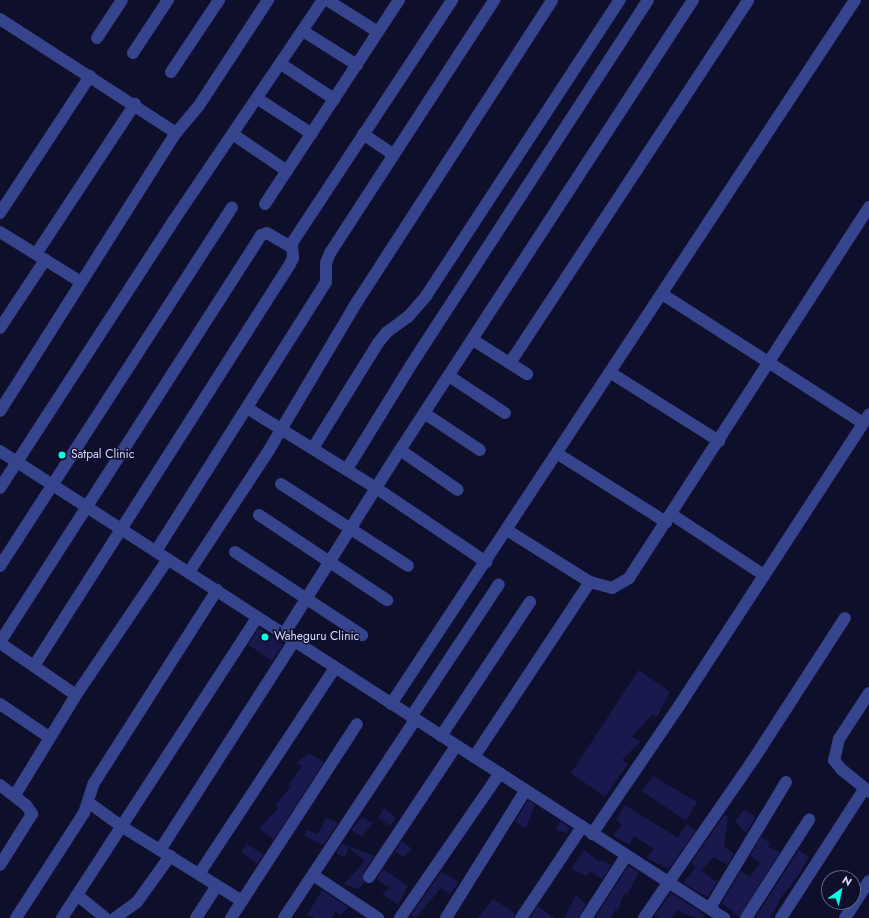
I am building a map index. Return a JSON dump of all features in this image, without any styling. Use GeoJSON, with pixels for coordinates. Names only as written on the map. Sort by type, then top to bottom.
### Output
{"type":"FeatureCollection","features":[{"type":"Feature","properties":{"kind":"street"},"geometry":{"type":"LineString","coordinates":[[97,38],[122,0]]}},
{"type":"Feature","properties":{"kind":"street"},"geometry":{"type":"LineString","coordinates":[[133,53],[168,0]]}},
{"type":"Feature","properties":{"kind":"street"},"geometry":{"type":"LineString","coordinates":[[171,72],[218,0]]}},
{"type":"Feature","properties":{"kind":"street"},"geometry":{"type":"LineString","coordinates":[[0,411],[176,133],[198,107],[268,0]]}},
{"type":"Feature","properties":{"kind":"street"},"geometry":{"type":"LineString","coordinates":[[0,488],[178,214],[234,135],[323,0]]}},
{"type":"Feature","properties":{"kind":"street"},"geometry":{"type":"LineString","coordinates":[[327,0],[378,32]]}},
{"type":"Feature","properties":{"kind":"street"},"geometry":{"type":"LineString","coordinates":[[265,204],[399,0]]}},
{"type":"Feature","properties":{"kind":"street"},"geometry":{"type":"LineString","coordinates":[[34,666],[122,530],[191,417],[290,264],[293,258],[291,247],[363,134],[452,0]]}},
{"type":"Feature","properties":{"kind":"street"},"geometry":{"type":"LineString","coordinates":[[156,551],[248,408],[326,282],[326,263],[330,253],[494,0]]}},
{"type":"Feature","properties":{"kind":"street"},"geometry":{"type":"LineString","coordinates":[[189,572],[281,430],[357,302],[552,0]]}},
{"type":"Feature","properties":{"kind":"street"},"geometry":{"type":"LineString","coordinates":[[313,448],[378,343],[387,332],[408,317],[426,296],[620,0]]}},
{"type":"Feature","properties":{"kind":"street"},"geometry":{"type":"LineString","coordinates":[[347,469],[411,365],[648,0]]}},
{"type":"Feature","properties":{"kind":"street"},"geometry":{"type":"LineString","coordinates":[[115,918],[137,902],[289,637],[306,599],[400,450],[693,0]]}},
{"type":"Feature","properties":{"kind":"street"},"geometry":{"type":"LineString","coordinates":[[510,363],[748,0]]}},
{"type":"Feature","properties":{"kind":"street"},"geometry":{"type":"LineString","coordinates":[[390,704],[558,454],[856,0]]}},
{"type":"Feature","properties":{"kind":"street"},"geometry":{"type":"LineString","coordinates":[[0,19],[135,104],[176,133]]}},
{"type":"Feature","properties":{"kind":"street"},"geometry":{"type":"LineString","coordinates":[[303,31],[356,65]]}},
{"type":"Feature","properties":{"kind":"street"},"geometry":{"type":"LineString","coordinates":[[281,64],[334,99]]}},
{"type":"Feature","properties":{"kind":"street"},"geometry":{"type":"LineString","coordinates":[[0,213],[90,76]]}},
{"type":"Feature","properties":{"kind":"street"},"geometry":{"type":"LineString","coordinates":[[258,99],[312,134]]}},
{"type":"Feature","properties":{"kind":"street"},"geometry":{"type":"LineString","coordinates":[[0,328],[40,257],[135,104]]}},
{"type":"Feature","properties":{"kind":"street"},"geometry":{"type":"LineString","coordinates":[[363,134],[394,155]]}},
{"type":"Feature","properties":{"kind":"street"},"geometry":{"type":"LineString","coordinates":[[234,135],[287,171]]}},
{"type":"Feature","properties":{"kind":"street"},"geometry":{"type":"LineString","coordinates":[[507,530],[590,582],[612,588],[620,585],[629,578],[869,207]]}},
{"type":"Feature","properties":{"kind":"street"},"geometry":{"type":"LineString","coordinates":[[0,566],[232,208]]}},
{"type":"Feature","properties":{"kind":"street"},"geometry":{"type":"LineString","coordinates":[[0,232],[81,282]]}},
{"type":"Feature","properties":{"kind":"street"},"geometry":{"type":"LineString","coordinates":[[76,695],[0,642],[261,235],[267,233],[291,247]]}},
{"type":"Feature","properties":{"kind":"street"},"geometry":{"type":"LineString","coordinates":[[522,918],[587,830],[764,575],[866,418],[769,363],[662,294]]}},
{"type":"Feature","properties":{"kind":"street"},"geometry":{"type":"LineString","coordinates":[[473,340],[527,374]]}},
{"type":"Feature","properties":{"kind":"street"},"geometry":{"type":"LineString","coordinates":[[611,373],[719,441]]}},
{"type":"Feature","properties":{"kind":"street"},"geometry":{"type":"LineString","coordinates":[[449,376],[505,413]]}},
{"type":"Feature","properties":{"kind":"street"},"geometry":{"type":"LineString","coordinates":[[248,408],[281,430],[347,469],[486,562]]}},
{"type":"Feature","properties":{"kind":"street"},"geometry":{"type":"LineString","coordinates":[[424,413],[480,450]]}},
{"type":"Feature","properties":{"kind":"street"},"geometry":{"type":"LineString","coordinates":[[400,450],[458,490]]}},
{"type":"Feature","properties":{"kind":"street"},"geometry":{"type":"LineString","coordinates":[[0,451],[217,590],[257,618],[289,637],[390,704],[724,918]]}},
{"type":"Feature","properties":{"kind":"street"},"geometry":{"type":"LineString","coordinates":[[558,454],[764,575]]}},
{"type":"Feature","properties":{"kind":"street"},"geometry":{"type":"LineString","coordinates":[[281,484],[408,566]]}},
{"type":"Feature","properties":{"kind":"street"},"geometry":{"type":"LineString","coordinates":[[260,515],[387,600]]}},
{"type":"Feature","properties":{"kind":"street"},"geometry":{"type":"LineString","coordinates":[[235,552],[362,636]]}},
{"type":"Feature","properties":{"kind":"street"},"geometry":{"type":"LineString","coordinates":[[15,796],[76,695],[168,559]]}},
{"type":"Feature","properties":{"kind":"street"},"geometry":{"type":"LineString","coordinates":[[474,757],[590,582]]}},
{"type":"Feature","properties":{"kind":"street"},"geometry":{"type":"LineString","coordinates":[[286,918],[499,584]]}},
{"type":"Feature","properties":{"kind":"street"},"geometry":{"type":"LineString","coordinates":[[16,918],[84,813],[94,783],[217,590]]}},
{"type":"Feature","properties":{"kind":"street"},"geometry":{"type":"LineString","coordinates":[[441,736],[530,602]]}},
{"type":"Feature","properties":{"kind":"street"},"geometry":{"type":"LineString","coordinates":[[62,918],[257,618]]}},
{"type":"Feature","properties":{"kind":"street"},"geometry":{"type":"LineString","coordinates":[[644,918],[667,882],[753,760],[845,618]]}},
{"type":"Feature","properties":{"kind":"street"},"geometry":{"type":"LineString","coordinates":[[199,874],[335,668]]}},
{"type":"Feature","properties":{"kind":"street"},"geometry":{"type":"LineString","coordinates":[[781,918],[866,790],[841,769],[834,760],[834,754],[839,739],[869,693]]}},
{"type":"Feature","properties":{"kind":"street"},"geometry":{"type":"LineString","coordinates":[[0,704],[50,737]]}},
{"type":"Feature","properties":{"kind":"street"},"geometry":{"type":"LineString","coordinates":[[231,918],[357,724]]}},
{"type":"Feature","properties":{"kind":"street"},"geometry":{"type":"LineString","coordinates":[[369,877],[456,746]]}},
{"type":"Feature","properties":{"kind":"street"},"geometry":{"type":"LineString","coordinates":[[400,918],[500,774]]}},
{"type":"Feature","properties":{"kind":"street"},"geometry":{"type":"LineString","coordinates":[[710,908],[786,782]]}},
{"type":"Feature","properties":{"kind":"street"},"geometry":{"type":"LineString","coordinates":[[0,786],[15,796],[30,810],[32,814],[0,865]]}},
{"type":"Feature","properties":{"kind":"street"},"geometry":{"type":"LineString","coordinates":[[446,918],[525,791]]}},
{"type":"Feature","properties":{"kind":"street"},"geometry":{"type":"LineString","coordinates":[[88,802],[121,826],[242,901]]}},
{"type":"Feature","properties":{"kind":"street"},"geometry":{"type":"LineString","coordinates":[[746,918],[808,820]]}},
{"type":"Feature","properties":{"kind":"street"},"geometry":{"type":"LineString","coordinates":[[586,918],[626,856]]}},
{"type":"Feature","properties":{"kind":"street"},"geometry":{"type":"LineString","coordinates":[[313,875],[378,918]]}},
{"type":"Feature","properties":{"kind":"street"},"geometry":{"type":"LineString","coordinates":[[845,918],[869,881]]}},
{"type":"Feature","properties":{"kind":"street"},"geometry":{"type":"LineString","coordinates":[[196,918],[217,886]]}},
{"type":"Feature","properties":{"kind":"street"},"geometry":{"type":"LineString","coordinates":[[77,895],[105,918]]}},
{"type":"Feature","properties":{"kind":"building"},"geometry":{"type":"Polygon","coordinates":[[[259,628],[283,644],[272,661],[248,645],[259,628]]]}},
{"type":"Feature","properties":{"kind":"building"},"geometry":{"type":"Polygon","coordinates":[[[639,670],[670,692],[657,717],[652,715],[632,736],[640,742],[622,760],[628,764],[605,797],[571,773],[639,670]]]}},
{"type":"Feature","properties":{"kind":"building"},"geometry":{"type":"Polygon","coordinates":[[[309,753],[324,762],[274,839],[259,829],[278,808],[275,806],[291,786],[288,785],[302,766],[296,763],[309,753]]]}},
{"type":"Feature","properties":{"kind":"building"},"geometry":{"type":"Polygon","coordinates":[[[653,776],[697,802],[686,821],[642,791],[653,776]]]}},
{"type":"Feature","properties":{"kind":"building"},"geometry":{"type":"Polygon","coordinates":[[[528,800],[535,805],[526,828],[515,822],[528,800]]]}},
{"type":"Feature","properties":{"kind":"building"},"geometry":{"type":"Polygon","coordinates":[[[625,805],[678,838],[686,824],[696,830],[669,869],[646,858],[654,849],[634,836],[629,845],[613,835],[622,825],[616,819],[625,805]]]}},
{"type":"Feature","properties":{"kind":"building"},"geometry":{"type":"Polygon","coordinates":[[[384,808],[396,818],[390,826],[378,818],[384,808]]]}},
{"type":"Feature","properties":{"kind":"building"},"geometry":{"type":"Polygon","coordinates":[[[744,810],[756,817],[746,833],[735,821],[744,810]]]}},
{"type":"Feature","properties":{"kind":"building"},"geometry":{"type":"Polygon","coordinates":[[[725,814],[728,817],[724,846],[734,854],[727,865],[714,857],[701,870],[691,863],[725,814]]]}},
{"type":"Feature","properties":{"kind":"building"},"geometry":{"type":"Polygon","coordinates":[[[362,817],[373,823],[362,837],[351,830],[362,817]]]}},
{"type":"Feature","properties":{"kind":"building"},"geometry":{"type":"Polygon","coordinates":[[[326,818],[338,823],[323,845],[304,836],[306,830],[318,834],[326,818]]]}},
{"type":"Feature","properties":{"kind":"building"},"geometry":{"type":"Polygon","coordinates":[[[560,821],[570,828],[567,833],[556,830],[560,821]]]}},
{"type":"Feature","properties":{"kind":"building"},"geometry":{"type":"Polygon","coordinates":[[[761,837],[770,843],[768,847],[780,852],[739,917],[722,903],[741,871],[750,877],[760,863],[750,856],[761,837]]]}},
{"type":"Feature","properties":{"kind":"building"},"geometry":{"type":"Polygon","coordinates":[[[402,841],[412,849],[403,857],[395,851],[402,841]]]}},
{"type":"Feature","properties":{"kind":"building"},"geometry":{"type":"Polygon","coordinates":[[[247,844],[263,854],[257,864],[241,852],[247,844]]]}},
{"type":"Feature","properties":{"kind":"building"},"geometry":{"type":"Polygon","coordinates":[[[342,844],[349,846],[345,857],[336,853],[342,844]]]}},
{"type":"Feature","properties":{"kind":"building"},"geometry":{"type":"Polygon","coordinates":[[[351,847],[374,856],[363,873],[364,883],[358,889],[344,884],[365,861],[350,849],[351,847]]]}},
{"type":"Feature","properties":{"kind":"building"},"geometry":{"type":"Polygon","coordinates":[[[584,850],[600,862],[601,860],[611,865],[602,879],[590,871],[587,876],[571,869],[584,850]]]}},
{"type":"Feature","properties":{"kind":"building"},"geometry":{"type":"Polygon","coordinates":[[[799,850],[809,857],[798,876],[782,896],[770,918],[755,918],[799,850]]]}},
{"type":"Feature","properties":{"kind":"building"},"geometry":{"type":"Polygon","coordinates":[[[628,866],[639,872],[627,895],[624,893],[618,910],[616,909],[611,918],[595,918],[628,866]]]}},
{"type":"Feature","properties":{"kind":"building"},"geometry":{"type":"Polygon","coordinates":[[[696,867],[717,882],[708,897],[683,883],[696,867]]]}},
{"type":"Feature","properties":{"kind":"building"},"geometry":{"type":"Polygon","coordinates":[[[383,869],[408,886],[398,905],[382,894],[389,888],[377,879],[383,869]]]}},
{"type":"Feature","properties":{"kind":"building"},"geometry":{"type":"Polygon","coordinates":[[[441,872],[459,882],[450,894],[441,888],[416,918],[411,915],[441,872]]]}},
{"type":"Feature","properties":{"kind":"building"},"geometry":{"type":"Polygon","coordinates":[[[322,890],[348,907],[341,915],[335,912],[332,918],[314,918],[307,915],[322,890]]]}},
{"type":"Feature","properties":{"kind":"building"},"geometry":{"type":"Polygon","coordinates":[[[671,893],[705,915],[702,918],[695,918],[677,910],[672,918],[660,918],[655,915],[671,893]]]}},
{"type":"Feature","properties":{"kind":"building"},"geometry":{"type":"Polygon","coordinates":[[[576,895],[586,904],[579,918],[564,918],[576,895]]]}},
{"type":"Feature","properties":{"kind":"building"},"geometry":{"type":"Polygon","coordinates":[[[493,899],[515,913],[514,918],[478,918],[493,899]]]}},
{"type":"Feature","properties":{"kind":"building"},"geometry":{"type":"Polygon","coordinates":[[[538,906],[554,918],[530,918],[538,906]]]}},
{"type":"Feature","properties":{"kind":"place","name":"Satpal Clinic"},"geometry":{"type":"Point","coordinates":[62,455]}},
{"type":"Feature","properties":{"kind":"place","name":"Waheguru Clinic"},"geometry":{"type":"Point","coordinates":[265,637]}}]}
